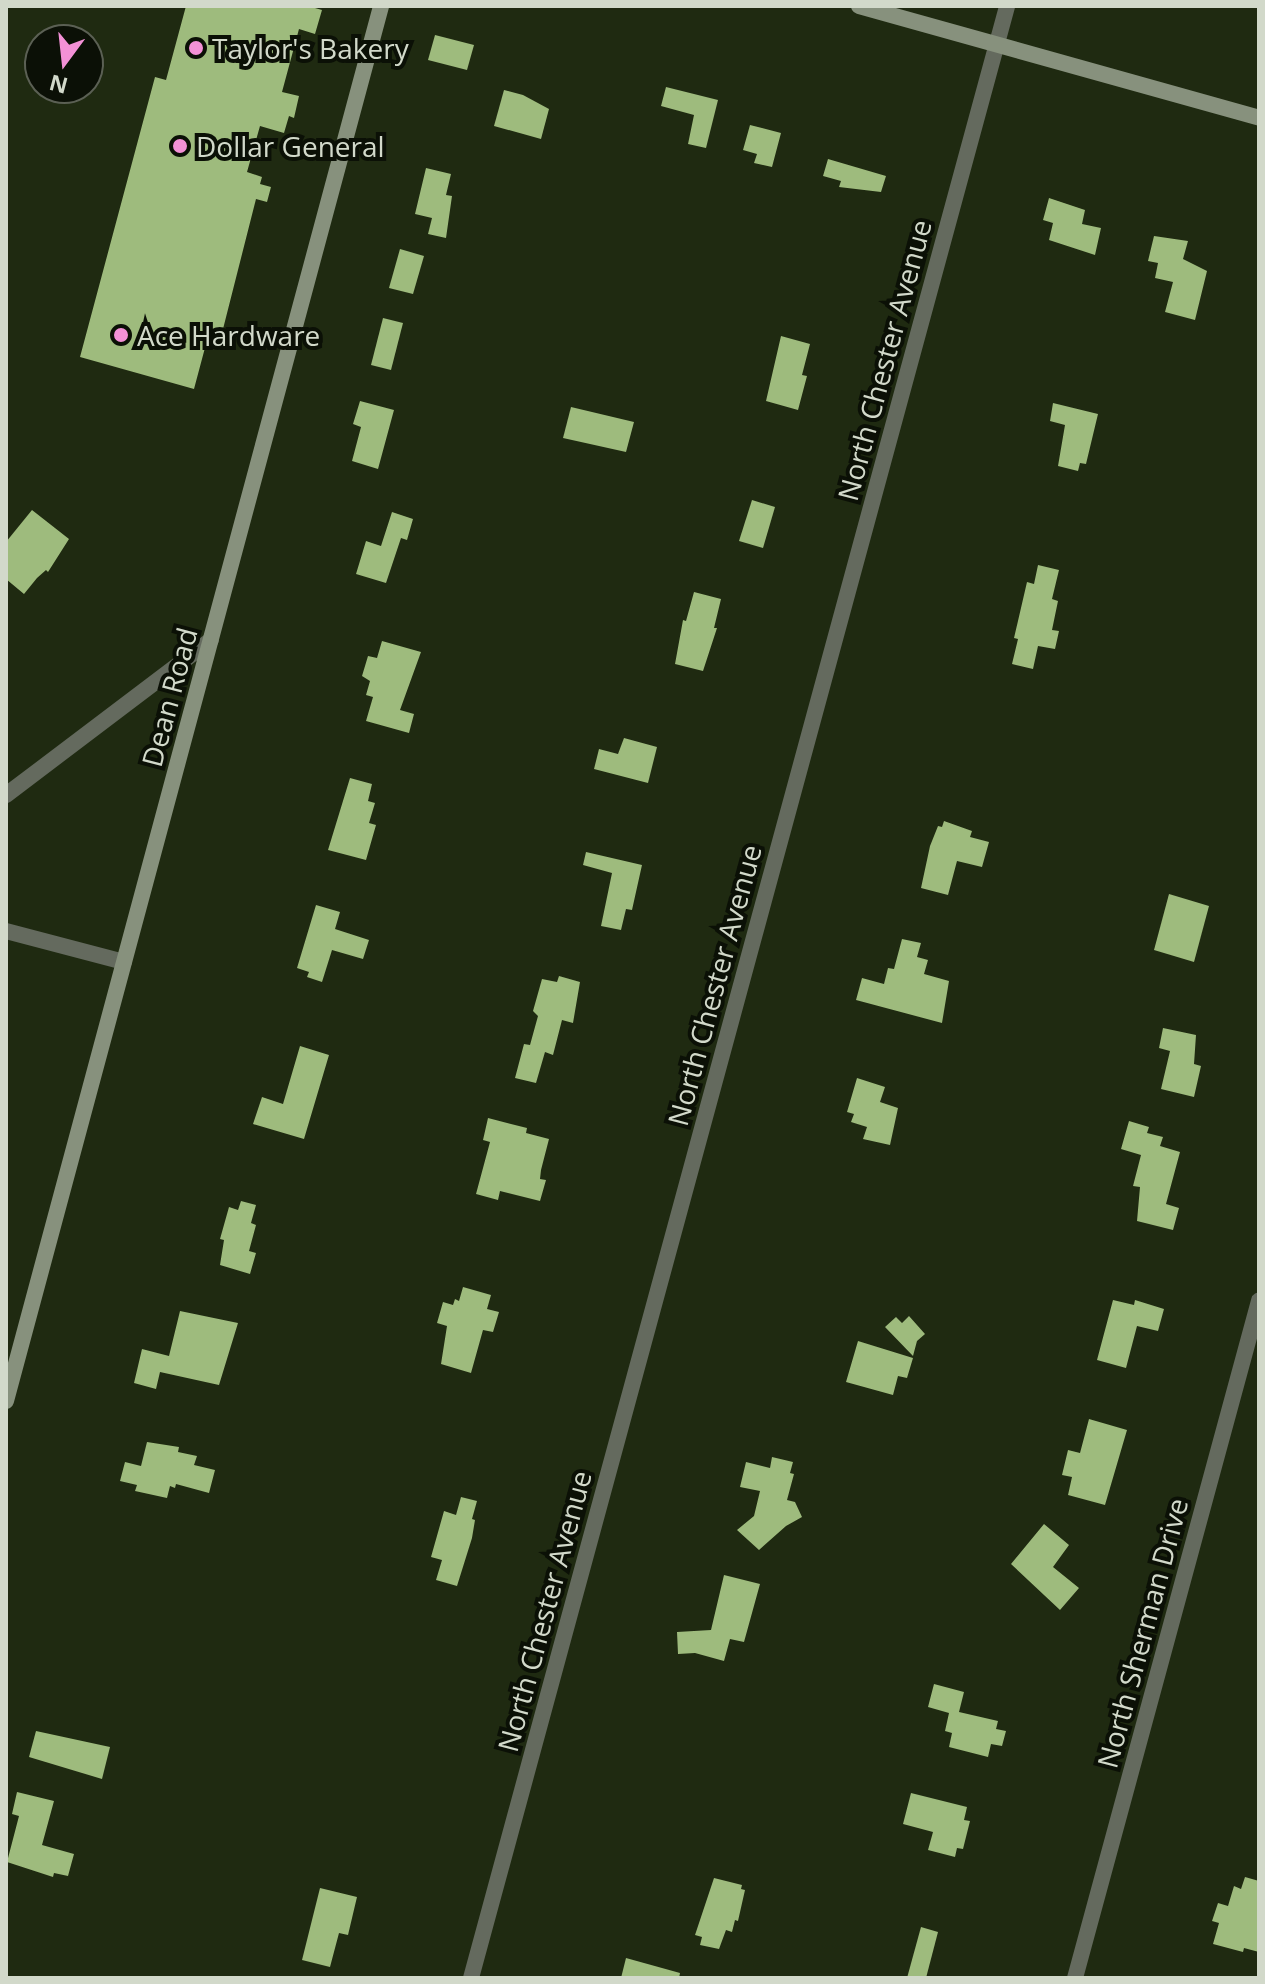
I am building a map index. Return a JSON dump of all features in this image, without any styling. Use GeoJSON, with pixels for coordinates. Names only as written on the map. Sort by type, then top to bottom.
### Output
{"type":"FeatureCollection","features":[{"type":"Feature","properties":{"kind":"street","name":"Dean Road"},"geometry":{"type":"LineString","coordinates":[[6,1401],[381,6]]}},
{"type":"Feature","properties":{"kind":"street"},"geometry":{"type":"LineString","coordinates":[[859,6],[1259,118]]}},
{"type":"Feature","properties":{"kind":"street","name":"North Chester Avenue"},"geometry":{"type":"LineString","coordinates":[[471,1978],[1007,6]]}},
{"type":"Feature","properties":{"kind":"street"},"geometry":{"type":"LineString","coordinates":[[6,795],[211,640]]}},
{"type":"Feature","properties":{"kind":"street"},"geometry":{"type":"LineString","coordinates":[[6,931],[124,962]]}},
{"type":"Feature","properties":{"kind":"street","name":"North Sherman Drive"},"geometry":{"type":"LineString","coordinates":[[1075,1978],[1259,1301]]}},
{"type":"Feature","properties":{"kind":"building"},"geometry":{"type":"Polygon","coordinates":[[[186,6],[308,6],[322,10],[315,34],[299,29],[282,92],[299,96],[294,118],[289,116],[284,133],[260,126],[247,172],[262,177],[260,184],[271,187],[267,202],[256,199],[222,333],[210,329],[194,389],[80,357],[155,77],[166,80],[186,6]]]}},
{"type":"Feature","properties":{"kind":"building"},"geometry":{"type":"Polygon","coordinates":[[[435,35],[474,45],[467,70],[428,60],[435,35]]]}},
{"type":"Feature","properties":{"kind":"building"},"geometry":{"type":"Polygon","coordinates":[[[666,87],[718,100],[706,148],[688,144],[694,115],[661,106],[666,87]]]}},
{"type":"Feature","properties":{"kind":"building"},"geometry":{"type":"Polygon","coordinates":[[[504,90],[523,95],[549,109],[541,139],[494,126],[504,90]]]}},
{"type":"Feature","properties":{"kind":"building"},"geometry":{"type":"Polygon","coordinates":[[[750,125],[781,133],[772,167],[754,163],[757,154],[743,150],[750,125]]]}},
{"type":"Feature","properties":{"kind":"building"},"geometry":{"type":"Polygon","coordinates":[[[828,159],[886,176],[881,192],[839,187],[841,181],[823,176],[828,159]]]}},
{"type":"Feature","properties":{"kind":"building"},"geometry":{"type":"Polygon","coordinates":[[[426,168],[451,174],[446,195],[452,196],[446,238],[428,234],[432,218],[415,214],[426,168]]]}},
{"type":"Feature","properties":{"kind":"building"},"geometry":{"type":"Polygon","coordinates":[[[1049,198],[1085,210],[1082,224],[1101,228],[1095,255],[1049,240],[1053,223],[1043,220],[1049,198]]]}},
{"type":"Feature","properties":{"kind":"building"},"geometry":{"type":"Polygon","coordinates":[[[1154,236],[1188,241],[1183,259],[1207,271],[1195,320],[1165,312],[1173,282],[1155,278],[1158,263],[1148,261],[1154,236]]]}},
{"type":"Feature","properties":{"kind":"building"},"geometry":{"type":"Polygon","coordinates":[[[400,249],[424,256],[413,294],[389,288],[400,249]]]}},
{"type":"Feature","properties":{"kind":"building"},"geometry":{"type":"Polygon","coordinates":[[[383,318],[403,323],[391,370],[371,365],[383,318]]]}},
{"type":"Feature","properties":{"kind":"building"},"geometry":{"type":"Polygon","coordinates":[[[781,336],[810,344],[802,375],[807,376],[798,410],[766,401],[781,336]]]}},
{"type":"Feature","properties":{"kind":"building"},"geometry":{"type":"Polygon","coordinates":[[[360,401],[394,410],[378,469],[352,461],[361,427],[353,424],[360,401]]]}},
{"type":"Feature","properties":{"kind":"building"},"geometry":{"type":"Polygon","coordinates":[[[1053,403],[1098,414],[1086,464],[1080,463],[1078,471],[1058,466],[1065,425],[1050,421],[1053,403]]]}},
{"type":"Feature","properties":{"kind":"building"},"geometry":{"type":"Polygon","coordinates":[[[571,407],[634,422],[626,452],[563,438],[571,407]]]}},
{"type":"Feature","properties":{"kind":"building"},"geometry":{"type":"Polygon","coordinates":[[[752,500],[775,507],[763,548],[739,541],[752,500]]]}},
{"type":"Feature","properties":{"kind":"building"},"geometry":{"type":"Polygon","coordinates":[[[32,510],[69,539],[48,572],[46,570],[37,578],[24,594],[6,579],[6,542],[32,510]]]}},
{"type":"Feature","properties":{"kind":"building"},"geometry":{"type":"Polygon","coordinates":[[[392,512],[413,519],[407,540],[401,538],[386,583],[356,574],[366,541],[381,546],[392,512]]]}},
{"type":"Feature","properties":{"kind":"building"},"geometry":{"type":"Polygon","coordinates":[[[1038,565],[1059,570],[1052,599],[1058,601],[1052,630],[1059,631],[1055,649],[1038,646],[1033,669],[1012,664],[1018,639],[1014,638],[1027,582],[1034,584],[1038,565]]]}},
{"type":"Feature","properties":{"kind":"building"},"geometry":{"type":"Polygon","coordinates":[[[694,592],[721,599],[714,628],[717,628],[703,671],[675,664],[683,620],[686,621],[694,592]]]}},
{"type":"Feature","properties":{"kind":"building"},"geometry":{"type":"Polygon","coordinates":[[[382,641],[421,652],[400,710],[414,714],[409,733],[366,721],[373,697],[366,695],[370,681],[362,676],[368,656],[377,658],[382,641]]]}},
{"type":"Feature","properties":{"kind":"building"},"geometry":{"type":"Polygon","coordinates":[[[624,738],[657,747],[648,783],[594,769],[599,749],[618,754],[624,738]]]}},
{"type":"Feature","properties":{"kind":"building"},"geometry":{"type":"Polygon","coordinates":[[[350,778],[372,784],[368,801],[375,803],[369,823],[376,825],[366,860],[328,850],[350,778]]]}},
{"type":"Feature","properties":{"kind":"building"},"geometry":{"type":"Polygon","coordinates":[[[944,821],[972,831],[970,837],[989,842],[982,867],[957,861],[948,895],[921,888],[930,846],[938,826],[942,827],[944,821]]]}},
{"type":"Feature","properties":{"kind":"building"},"geometry":{"type":"Polygon","coordinates":[[[586,852],[642,865],[632,910],[626,909],[621,930],[601,926],[612,873],[583,865],[586,852]]]}},
{"type":"Feature","properties":{"kind":"building"},"geometry":{"type":"Polygon","coordinates":[[[1169,894],[1209,906],[1194,962],[1154,950],[1169,894]]]}},
{"type":"Feature","properties":{"kind":"building"},"geometry":{"type":"Polygon","coordinates":[[[316,905],[340,912],[335,929],[369,940],[363,959],[332,950],[322,982],[307,977],[309,972],[297,968],[316,905]]]}},
{"type":"Feature","properties":{"kind":"building"},"geometry":{"type":"Polygon","coordinates":[[[902,939],[921,943],[917,957],[928,960],[924,974],[949,981],[942,1023],[856,1000],[862,978],[884,984],[888,968],[894,969],[902,939]]]}},
{"type":"Feature","properties":{"kind":"building"},"geometry":{"type":"Polygon","coordinates":[[[559,976],[580,982],[573,1023],[562,1020],[553,1055],[545,1052],[536,1083],[515,1078],[524,1044],[530,1045],[538,1016],[533,1011],[542,979],[557,982],[559,976]]]}},
{"type":"Feature","properties":{"kind":"building"},"geometry":{"type":"Polygon","coordinates":[[[1163,1028],[1196,1035],[1194,1064],[1201,1066],[1194,1097],[1161,1089],[1170,1051],[1159,1048],[1163,1028]]]}},
{"type":"Feature","properties":{"kind":"building"},"geometry":{"type":"Polygon","coordinates":[[[300,1046],[329,1055],[304,1139],[253,1124],[262,1097],[283,1104],[300,1046]]]}},
{"type":"Feature","properties":{"kind":"building"},"geometry":{"type":"Polygon","coordinates":[[[857,1078],[885,1087],[880,1102],[898,1108],[890,1145],[863,1139],[867,1127],[851,1122],[854,1114],[847,1112],[857,1078]]]}},
{"type":"Feature","properties":{"kind":"building"},"geometry":{"type":"Polygon","coordinates":[[[488,1118],[527,1128],[526,1133],[549,1139],[541,1170],[540,1179],[546,1180],[540,1201],[500,1191],[498,1200],[476,1194],[490,1142],[483,1140],[488,1118]]]}},
{"type":"Feature","properties":{"kind":"building"},"geometry":{"type":"Polygon","coordinates":[[[1129,1121],[1149,1127],[1147,1133],[1163,1137],[1160,1146],[1180,1152],[1166,1204],[1179,1208],[1173,1230],[1137,1221],[1140,1187],[1133,1186],[1141,1155],[1121,1149],[1129,1121]]]}},
{"type":"Feature","properties":{"kind":"building"},"geometry":{"type":"Polygon","coordinates":[[[241,1201],[256,1205],[251,1223],[256,1225],[249,1251],[256,1253],[250,1274],[220,1265],[224,1240],[220,1239],[229,1207],[238,1210],[241,1201]]]}},
{"type":"Feature","properties":{"kind":"building"},"geometry":{"type":"Polygon","coordinates":[[[463,1287],[491,1295],[487,1309],[499,1312],[493,1332],[483,1330],[471,1373],[441,1364],[447,1326],[437,1323],[443,1302],[453,1305],[455,1299],[459,1301],[463,1287]]]}},
{"type":"Feature","properties":{"kind":"building"},"geometry":{"type":"Polygon","coordinates":[[[1113,1300],[1134,1305],[1135,1300],[1164,1309],[1158,1331],[1137,1326],[1126,1368],[1097,1360],[1113,1300]]]}},
{"type":"Feature","properties":{"kind":"building"},"geometry":{"type":"Polygon","coordinates":[[[180,1311],[238,1323],[219,1385],[160,1372],[156,1389],[134,1383],[142,1349],[169,1356],[180,1311]]]}},
{"type":"Feature","properties":{"kind":"building"},"geometry":{"type":"Polygon","coordinates":[[[909,1316],[925,1334],[917,1341],[913,1356],[885,1327],[896,1317],[902,1323],[909,1316]]]}},
{"type":"Feature","properties":{"kind":"building"},"geometry":{"type":"Polygon","coordinates":[[[858,1341],[913,1358],[907,1378],[898,1376],[893,1395],[846,1382],[858,1341]]]}},
{"type":"Feature","properties":{"kind":"building"},"geometry":{"type":"Polygon","coordinates":[[[1089,1419],[1127,1430],[1105,1505],[1068,1495],[1072,1477],[1062,1475],[1068,1450],[1080,1453],[1089,1419]]]}},
{"type":"Feature","properties":{"kind":"building"},"geometry":{"type":"Polygon","coordinates":[[[147,1442],[179,1447],[178,1452],[197,1456],[194,1465],[215,1470],[209,1493],[176,1484],[175,1488],[170,1486],[167,1498],[135,1491],[137,1485],[120,1481],[125,1462],[141,1466],[147,1442]]]}},
{"type":"Feature","properties":{"kind":"building"},"geometry":{"type":"Polygon","coordinates":[[[772,1457],[793,1462],[790,1473],[794,1474],[787,1500],[795,1502],[802,1517],[786,1526],[759,1550],[737,1530],[754,1516],[760,1491],[740,1487],[746,1462],[770,1468],[772,1457]]]}},
{"type":"Feature","properties":{"kind":"building"},"geometry":{"type":"Polygon","coordinates":[[[461,1497],[477,1501],[472,1519],[475,1520],[472,1538],[457,1586],[436,1580],[442,1560],[431,1557],[444,1511],[456,1515],[461,1497]]]}},
{"type":"Feature","properties":{"kind":"building"},"geometry":{"type":"Polygon","coordinates":[[[1044,1524],[1069,1545],[1053,1567],[1079,1588],[1060,1610],[1011,1564],[1044,1524]]]}},
{"type":"Feature","properties":{"kind":"building"},"geometry":{"type":"Polygon","coordinates":[[[724,1575],[760,1584],[744,1642],[730,1639],[724,1661],[695,1653],[678,1654],[677,1632],[711,1630],[724,1575]]]}},
{"type":"Feature","properties":{"kind":"building"},"geometry":{"type":"Polygon","coordinates":[[[934,1684],[964,1692],[959,1712],[998,1721],[996,1729],[1006,1731],[1002,1746],[991,1744],[988,1757],[949,1747],[952,1733],[945,1731],[949,1713],[928,1707],[934,1684]]]}},
{"type":"Feature","properties":{"kind":"building"},"geometry":{"type":"Polygon","coordinates":[[[36,1731],[110,1747],[102,1779],[29,1757],[36,1731]]]}},
{"type":"Feature","properties":{"kind":"building"},"geometry":{"type":"Polygon","coordinates":[[[17,1792],[54,1801],[42,1845],[74,1854],[68,1876],[54,1873],[53,1877],[7,1862],[19,1816],[12,1814],[17,1792]]]}},
{"type":"Feature","properties":{"kind":"building"},"geometry":{"type":"Polygon","coordinates":[[[911,1793],[967,1807],[964,1820],[970,1821],[963,1849],[957,1848],[955,1857],[928,1850],[933,1832],[903,1824],[911,1793]]]}},
{"type":"Feature","properties":{"kind":"building"},"geometry":{"type":"Polygon","coordinates":[[[1245,1877],[1259,1881],[1259,1952],[1244,1948],[1243,1952],[1213,1944],[1219,1923],[1212,1921],[1218,1903],[1228,1906],[1234,1886],[1241,1889],[1245,1877]]]}},
{"type":"Feature","properties":{"kind":"building"},"geometry":{"type":"Polygon","coordinates":[[[714,1878],[742,1885],[741,1889],[745,1890],[738,1921],[735,1920],[732,1932],[726,1930],[719,1949],[700,1945],[702,1937],[695,1935],[714,1878]]]}},
{"type":"Feature","properties":{"kind":"building"},"geometry":{"type":"Polygon","coordinates":[[[320,1888],[357,1897],[348,1935],[339,1933],[330,1967],[302,1960],[320,1888]]]}},
{"type":"Feature","properties":{"kind":"building"},"geometry":{"type":"Polygon","coordinates":[[[921,1927],[938,1932],[926,1978],[907,1978],[921,1927]]]}},
{"type":"Feature","properties":{"kind":"building"},"geometry":{"type":"Polygon","coordinates":[[[626,1958],[680,1973],[679,1978],[621,1978],[626,1958]]]}},
{"type":"Feature","properties":{"kind":"place","name":"Taylor's Bakery"},"geometry":{"type":"Point","coordinates":[196,48]}},
{"type":"Feature","properties":{"kind":"place","name":"Dollar General"},"geometry":{"type":"Point","coordinates":[180,146]}},
{"type":"Feature","properties":{"kind":"place","name":"Ace Hardware"},"geometry":{"type":"Point","coordinates":[121,335]}}]}
